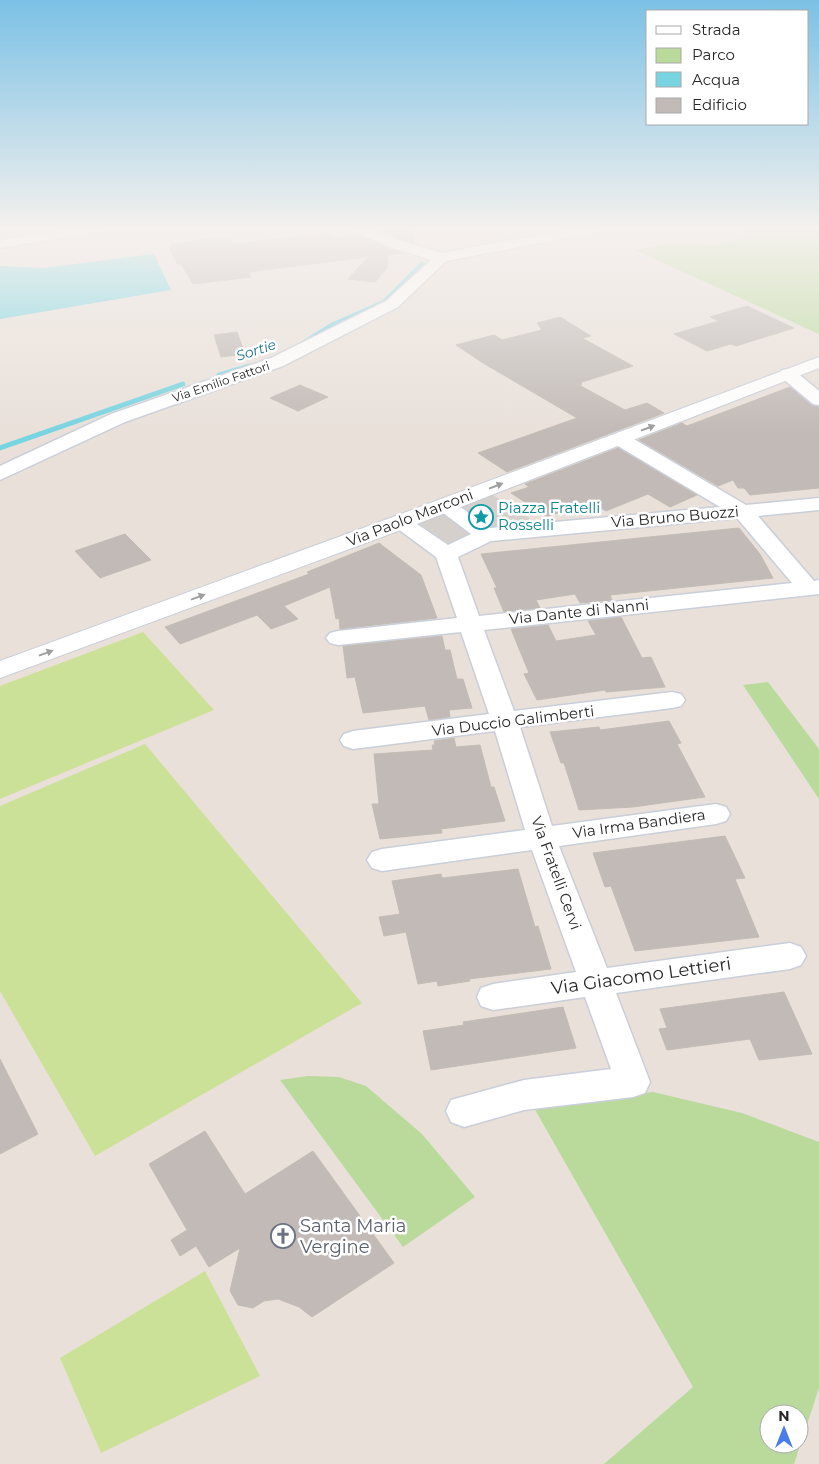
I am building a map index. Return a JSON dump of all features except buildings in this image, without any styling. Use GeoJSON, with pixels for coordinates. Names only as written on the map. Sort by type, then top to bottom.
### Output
{"type":"FeatureCollection","features":[{"type":"Feature","properties":{"kind":"street","name":"Via Emilio Fattori"},"geometry":{"type":"LineString","coordinates":[[0,474],[118,418],[277,362],[392,304],[401,295]]}},
{"type":"Feature","properties":{"kind":"street","name":"Via Paolo Marconi"},"geometry":{"type":"LineString","coordinates":[[0,670],[401,522],[819,362]]}},
{"type":"Feature","properties":{"kind":"street"},"geometry":{"type":"LineString","coordinates":[[788,374],[819,400]]}},
{"type":"Feature","properties":{"kind":"street"},"geometry":{"type":"LineString","coordinates":[[620,439],[742,511],[813,587]]}},
{"type":"Feature","properties":{"kind":"street","name":"Via Bruno Buozzi"},"geometry":{"type":"LineString","coordinates":[[446,554],[486,535],[819,504]]}},
{"type":"Feature","properties":{"kind":"street"},"geometry":{"type":"LineString","coordinates":[[445,505],[486,535]]}},
{"type":"Feature","properties":{"kind":"street"},"geometry":{"type":"LineString","coordinates":[[401,522],[446,554]]}},
{"type":"Feature","properties":{"kind":"street","name":"Via Fratelli Cervi"},"geometry":{"type":"LineString","coordinates":[[446,554],[469,624],[506,722],[542,838],[597,981],[632,1082],[524,1095],[464,1111]]}},
{"type":"Feature","properties":{"kind":"street","name":"Via Dante di Nanni"},"geometry":{"type":"LineString","coordinates":[[338,638],[813,587]]}},
{"type":"Feature","properties":{"kind":"street","name":"Via Duccio Galimberti"},"geometry":{"type":"LineString","coordinates":[[353,740],[672,700]]}},
{"type":"Feature","properties":{"kind":"street","name":"Via Irma Bandiera"},"geometry":{"type":"LineString","coordinates":[[382,860],[716,814]]}},
{"type":"Feature","properties":{"kind":"street","name":"Via Giacomo Lettieri"},"geometry":{"type":"LineString","coordinates":[[493,997],[597,981],[790,956]]}},
{"type":"Feature","properties":{"kind":"green space"},"geometry":{"type":"Polygon","coordinates":[[[734,295],[819,295],[819,334],[734,295]]]}},
{"type":"Feature","properties":{"kind":"green space"},"geometry":{"type":"Polygon","coordinates":[[[143,632],[214,710],[0,799],[0,686],[143,632]]]}},
{"type":"Feature","properties":{"kind":"green space"},"geometry":{"type":"Polygon","coordinates":[[[768,682],[819,749],[819,799],[743,685],[768,682]]]}},
{"type":"Feature","properties":{"kind":"green space"},"geometry":{"type":"Polygon","coordinates":[[[145,744],[362,1003],[95,1156],[0,991],[0,806],[145,744]]]}},
{"type":"Feature","properties":{"kind":"green space"},"geometry":{"type":"Polygon","coordinates":[[[308,1076],[339,1077],[366,1086],[422,1134],[475,1197],[403,1247],[280,1080],[308,1076]]]}},
{"type":"Feature","properties":{"kind":"green space"},"geometry":{"type":"Polygon","coordinates":[[[653,1092],[742,1113],[819,1142],[819,1388],[809,1418],[809,1404],[759,1404],[759,1454],[797,1454],[794,1464],[604,1464],[693,1387],[534,1108],[653,1092]]]}},
{"type":"Feature","properties":{"kind":"green space"},"geometry":{"type":"Polygon","coordinates":[[[205,1271],[260,1376],[101,1453],[60,1358],[205,1271]]]}},
{"type":"Feature","properties":{"kind":"shaded area","name":"Piazza Fratelli Rosselli"},"geometry":{"type":"Polygon","coordinates":[[[493,495],[538,524],[450,545],[418,523],[493,495]]]}},
{"type":"Feature","properties":{"kind":"water"},"geometry":{"type":"Polygon","coordinates":[[[0,295],[140,295],[0,319],[0,295]]]}},
{"type":"Feature","properties":{"kind":"waterway","name":"Sortie"},"geometry":{"type":"LineString","coordinates":[[305,342],[332,325],[384,302],[391,295]]}},
{"type":"Feature","properties":{"kind":"waterway","name":"Sortie"},"geometry":{"type":"LineString","coordinates":[[219,375],[249,366]]}},
{"type":"Feature","properties":{"kind":"waterway","name":"Sortie"},"geometry":{"type":"LineString","coordinates":[[0,448],[183,384]]}},
{"type":"Feature","properties":{"kind":"place","name":"Piazza Fratelli Rosselli"},"geometry":{"type":"Point","coordinates":[481,517]}},
{"type":"Feature","properties":{"kind":"place","name":"Santa Maria Vergine"},"geometry":{"type":"Point","coordinates":[283,1236]}}]}
